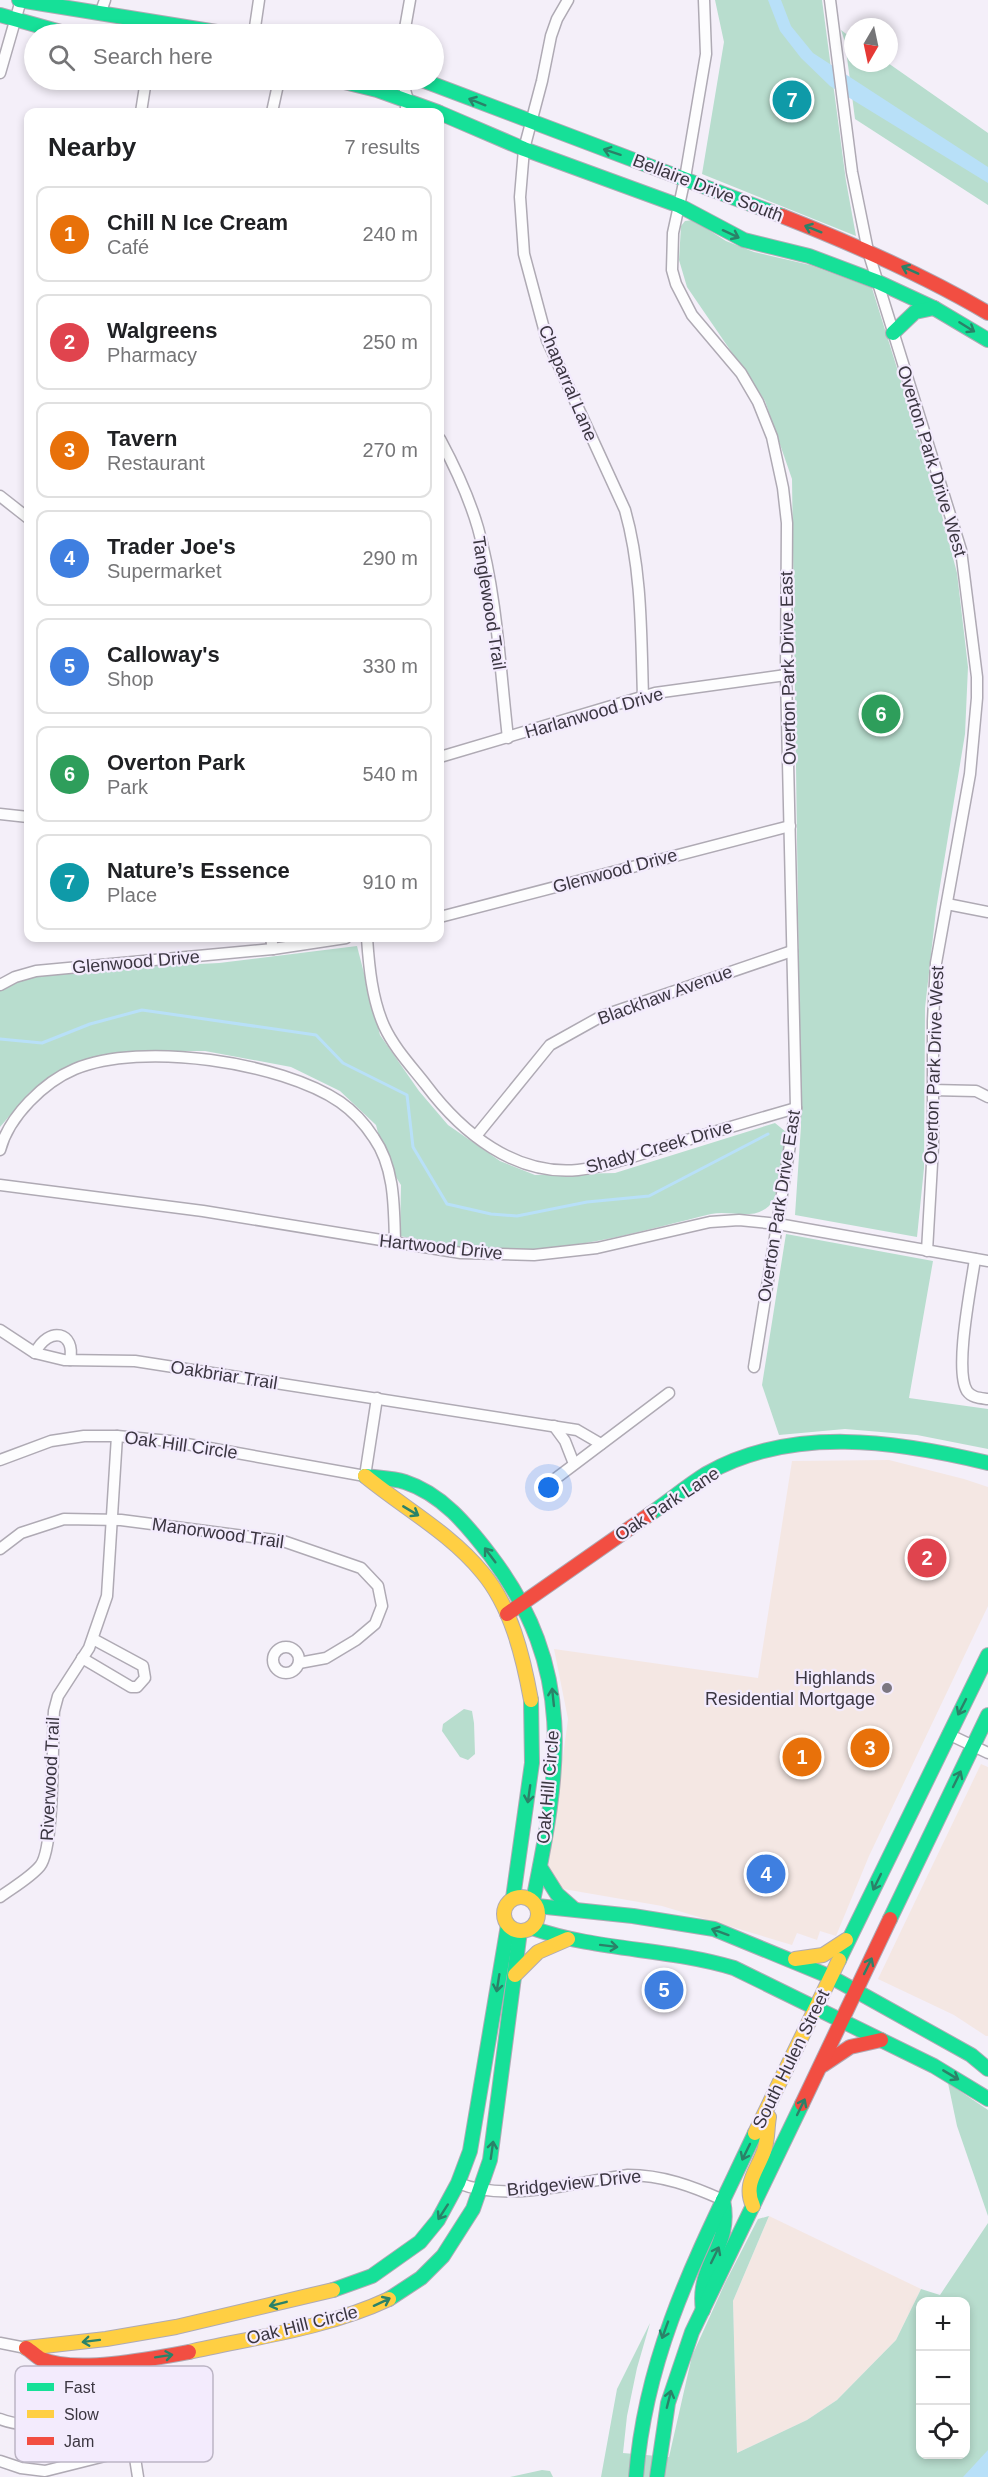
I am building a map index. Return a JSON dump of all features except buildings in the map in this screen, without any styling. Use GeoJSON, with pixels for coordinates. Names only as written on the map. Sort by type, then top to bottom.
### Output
{"type":"FeatureCollection","features":[{"type":"Feature","properties":{"kind":"street"},"geometry":{"type":"LineString","coordinates":[[0,73],[20,0],[100,14],[136,24]]}},
{"type":"Feature","properties":{"kind":"street"},"geometry":{"type":"LineString","coordinates":[[100,14],[105,0]]}},
{"type":"Feature","properties":{"kind":"street"},"geometry":{"type":"LineString","coordinates":[[255,24],[259,0]]}},
{"type":"Feature","properties":{"kind":"street"},"geometry":{"type":"LineString","coordinates":[[406,24],[410,0]]}},
{"type":"Feature","properties":{"kind":"street","name":"Chaparral Lane"},"geometry":{"type":"LineString","coordinates":[[568,0],[557,19],[551,36],[520,172],[524,254],[537,310],[547,340],[625,510],[640,598],[643,697]]}},
{"type":"Feature","properties":{"kind":"street","name":"Overton Park Drive East"},"geometry":{"type":"LineString","coordinates":[[704,0],[706,54],[680,206],[671,241],[672,270],[676,284],[692,315],[703,331],[741,373],[758,402],[772,437],[783,488],[787,523],[786,675],[796,1108],[754,1367]]}},
{"type":"Feature","properties":{"kind":"street","name":"Overton Park Drive West"},"geometry":{"type":"LineString","coordinates":[[830,0],[852,172],[868,251],[961,550],[982,677],[977,698],[970,774],[936,963],[932,1090],[933,1146],[927,1251]]}},
{"type":"Feature","properties":{"kind":"street"},"geometry":{"type":"LineString","coordinates":[[0,15],[27,24]]}},
{"type":"Feature","properties":{"kind":"street","name":"Bellaire Drive South"},"geometry":{"type":"LineString","coordinates":[[444,89],[531,124],[685,178],[868,251],[944,286],[988,313]]}},
{"type":"Feature","properties":{"kind":"street"},"geometry":{"type":"LineString","coordinates":[[142,108],[144,90]]}},
{"type":"Feature","properties":{"kind":"street"},"geometry":{"type":"LineString","coordinates":[[273,108],[277,90]]}},
{"type":"Feature","properties":{"kind":"street","name":"Bellaire Drive South"},"geometry":{"type":"LineString","coordinates":[[377,90],[406,106]]}},
{"type":"Feature","properties":{"kind":"street"},"geometry":{"type":"LineString","coordinates":[[404,90],[406,106]]}},
{"type":"Feature","properties":{"kind":"street","name":"Bellaire Drive South"},"geometry":{"type":"LineString","coordinates":[[444,115],[524,149],[680,206],[744,240],[809,256],[878,282],[934,308],[988,340]]}},
{"type":"Feature","properties":{"kind":"street"},"geometry":{"type":"LineString","coordinates":[[893,333],[915,312],[934,308]]}},
{"type":"Feature","properties":{"kind":"street","name":"Tanglewood Trail"},"geometry":{"type":"LineString","coordinates":[[444,448],[467,497],[478,529],[491,589],[508,738]]}},
{"type":"Feature","properties":{"kind":"street"},"geometry":{"type":"LineString","coordinates":[[0,496],[24,515]]}},
{"type":"Feature","properties":{"kind":"street","name":"Harlanwood Drive"},"geometry":{"type":"LineString","coordinates":[[444,756],[643,697],[786,675]]}},
{"type":"Feature","properties":{"kind":"street"},"geometry":{"type":"LineString","coordinates":[[0,814],[24,817]]}},
{"type":"Feature","properties":{"kind":"street","name":"Glenwood Drive"},"geometry":{"type":"LineString","coordinates":[[444,916],[790,826]]}},
{"type":"Feature","properties":{"kind":"street"},"geometry":{"type":"LineString","coordinates":[[947,904],[988,912]]}},
{"type":"Feature","properties":{"kind":"street"},"geometry":{"type":"LineString","coordinates":[[272,942],[273,950]]}},
{"type":"Feature","properties":{"kind":"street","name":"Glenwood Drive"},"geometry":{"type":"LineString","coordinates":[[0,985],[15,977],[36,971],[273,950],[322,942]]}},
{"type":"Feature","properties":{"kind":"street","name":"Shady Creek Drive"},"geometry":{"type":"LineString","coordinates":[[367,942],[374,995],[384,1027],[399,1050],[437,1100],[476,1136],[505,1156],[526,1165],[545,1169],[580,1170],[796,1108]]}},
{"type":"Feature","properties":{"kind":"street","name":"Blackhaw Avenue"},"geometry":{"type":"LineString","coordinates":[[476,1136],[550,1046],[575,1030],[602,1016],[792,951]]}},
{"type":"Feature","properties":{"kind":"street"},"geometry":{"type":"LineString","coordinates":[[0,1150],[8,1130],[29,1101],[58,1078],[77,1068],[112,1058],[157,1057],[248,1066],[324,1092],[354,1112],[375,1139],[385,1160],[392,1185],[395,1244]]}},
{"type":"Feature","properties":{"kind":"street"},"geometry":{"type":"LineString","coordinates":[[932,1090],[976,1091],[988,1097]]}},
{"type":"Feature","properties":{"kind":"street","name":"Hartwood Drive"},"geometry":{"type":"LineString","coordinates":[[0,1185],[203,1211],[461,1253],[534,1255],[597,1248],[710,1222],[739,1220],[778,1224],[988,1261]]}},
{"type":"Feature","properties":{"kind":"street"},"geometry":{"type":"LineString","coordinates":[[975,1260],[961,1361],[963,1379],[968,1392],[974,1397],[988,1399]]}},
{"type":"Feature","properties":{"kind":"street","name":"Oakbriar Trail"},"geometry":{"type":"LineString","coordinates":[[0,1330],[35,1353],[70,1360],[135,1361],[377,1398],[578,1430],[601,1444]]}},
{"type":"Feature","properties":{"kind":"street"},"geometry":{"type":"LineString","coordinates":[[35,1353],[41,1341],[47,1336],[56,1335],[64,1337],[70,1344],[72,1352],[70,1360]]}},
{"type":"Feature","properties":{"kind":"street"},"geometry":{"type":"LineString","coordinates":[[543,1488],[669,1393]]}},
{"type":"Feature","properties":{"kind":"street"},"geometry":{"type":"LineString","coordinates":[[365,1476],[377,1398]]}},
{"type":"Feature","properties":{"kind":"street"},"geometry":{"type":"LineString","coordinates":[[554,1426],[566,1441],[574,1464]]}},
{"type":"Feature","properties":{"kind":"street","name":"Oak Hill Circle"},"geometry":{"type":"LineString","coordinates":[[0,1460],[51,1442],[84,1436],[117,1436],[170,1441],[407,1482],[438,1499],[460,1518],[494,1560],[523,1604],[545,1659],[552,1691],[555,1721],[554,1766],[535,1904]]}},
{"type":"Feature","properties":{"kind":"street","name":"Riverwood Trail"},"geometry":{"type":"LineString","coordinates":[[0,1897],[40,1866],[46,1855],[50,1819],[54,1711],[58,1696],[93,1639],[107,1596],[117,1436]]}},
{"type":"Feature","properties":{"kind":"street","name":"Oak Park Lane"},"geometry":{"type":"LineString","coordinates":[[507,1614],[707,1474],[743,1458],[782,1447],[838,1442],[924,1449],[988,1463]]}},
{"type":"Feature","properties":{"kind":"street","name":"Oak Hill Circle"},"geometry":{"type":"LineString","coordinates":[[365,1476],[391,1498],[421,1516],[449,1538],[483,1573],[507,1614],[523,1656],[529,1683],[535,1736],[531,1787],[513,1898]]}},
{"type":"Feature","properties":{"kind":"street","name":"Manorwood Trail"},"geometry":{"type":"LineString","coordinates":[[0,1549],[21,1533],[64,1519],[112,1520],[283,1541],[361,1568],[378,1586],[382,1606],[375,1624],[356,1640],[326,1658],[299,1663]]}},
{"type":"Feature","properties":{"kind":"street"},"geometry":{"type":"LineString","coordinates":[[82,1658],[131,1687],[137,1687],[145,1678],[143,1666],[93,1639]]}},
{"type":"Feature","properties":{"kind":"street","name":"South Hulen Street"},"geometry":{"type":"LineString","coordinates":[[636,2477],[637,2454],[648,2388],[665,2330],[723,2200],[988,1655]]}},
{"type":"Feature","properties":{"kind":"street","name":"South Hulen Street"},"geometry":{"type":"LineString","coordinates":[[657,2477],[658,2457],[675,2378],[703,2310],[988,1716]]}},
{"type":"Feature","properties":{"kind":"street"},"geometry":{"type":"LineString","coordinates":[[948,1734],[988,1753]]}},
{"type":"Feature","properties":{"kind":"street"},"geometry":{"type":"LineString","coordinates":[[540,1867],[557,1894],[574,1909]]}},
{"type":"Feature","properties":{"kind":"street"},"geometry":{"type":"LineString","coordinates":[[988,2069],[971,2055],[831,1977],[714,1929],[682,1922],[535,1904],[527,1897],[513,1898],[506,1905],[504,1919],[520,1928],[568,1939],[708,1960],[734,1968],[843,2019],[950,2074],[988,2099]]}},
{"type":"Feature","properties":{"kind":"street"},"geometry":{"type":"LineString","coordinates":[[520,1928],[538,1918],[535,1904]]}},
{"type":"Feature","properties":{"kind":"street","name":"Oak Hill Circle"},"geometry":{"type":"LineString","coordinates":[[26,2348],[42,2359],[57,2363],[120,2363],[178,2354],[333,2321],[393,2297],[421,2278],[443,2256],[461,2231],[481,2190],[490,2160],[520,1928]]}},
{"type":"Feature","properties":{"kind":"street","name":"Oak Hill Circle"},"geometry":{"type":"LineString","coordinates":[[0,2343],[26,2348],[96,2340],[161,2329],[346,2287],[372,2276],[420,2242],[438,2220],[458,2183],[470,2151],[520,1928]]}},
{"type":"Feature","properties":{"kind":"street"},"geometry":{"type":"LineString","coordinates":[[788,1959],[813,1959],[832,1953],[851,1936]]}},
{"type":"Feature","properties":{"kind":"street"},"geometry":{"type":"LineString","coordinates":[[515,1975],[536,1953],[568,1939]]}},
{"type":"Feature","properties":{"kind":"street"},"geometry":{"type":"LineString","coordinates":[[821,2066],[846,2047],[865,2040],[880,2040]]}},
{"type":"Feature","properties":{"kind":"street"},"geometry":{"type":"LineString","coordinates":[[894,2046],[934,2056],[939,2054],[947,2042]]}},
{"type":"Feature","properties":{"kind":"street"},"geometry":{"type":"LineString","coordinates":[[753,2206],[748,2198],[748,2187],[765,2149],[766,2132],[776,2091]]}},
{"type":"Feature","properties":{"kind":"street","name":"Bridgeview Drive"},"geometry":{"type":"LineString","coordinates":[[458,2183],[481,2190],[531,2191],[628,2175],[643,2175],[667,2178],[723,2200]]}},
{"type":"Feature","properties":{"kind":"street"},"geometry":{"type":"LineString","coordinates":[[703,2310],[699,2298],[703,2281],[723,2241],[728,2224],[723,2200]]}},
{"type":"Feature","properties":{"kind":"street"},"geometry":{"type":"LineString","coordinates":[[0,2419],[15,2422]]}},
{"type":"Feature","properties":{"kind":"street"},"geometry":{"type":"LineString","coordinates":[[0,2461],[21,2468],[45,2471],[81,2462]]}},
{"type":"Feature","properties":{"kind":"street"},"geometry":{"type":"LineString","coordinates":[[135,2462],[138,2477]]}},
{"type":"Feature","properties":{"kind":"shaded area"},"geometry":{"type":"Polygon","coordinates":[[[889,1460],[988,1487],[988,1606],[869,1856],[836,1936],[820,1931],[817,1940],[797,1933],[792,1945],[662,1906],[546,1886],[568,1719],[554,1649],[758,1678],[792,1461],[889,1460]]]}},
{"type":"Feature","properties":{"kind":"shaded area"},"geometry":{"type":"Polygon","coordinates":[[[981,1764],[988,1767],[988,2036],[954,2015],[878,1979],[981,1764]]]}},
{"type":"Feature","properties":{"kind":"shaded area"},"geometry":{"type":"Polygon","coordinates":[[[769,2216],[921,2289],[896,2340],[837,2400],[807,2420],[737,2453],[733,2301],[769,2216]]]}},
{"type":"Feature","properties":{"kind":"green space"},"geometry":{"type":"Polygon","coordinates":[[[715,0],[822,0],[846,181],[856,236],[702,174],[724,42],[715,0]]]}},
{"type":"Feature","properties":{"kind":"green space"},"geometry":{"type":"Polygon","coordinates":[[[898,70],[988,133],[988,205],[855,119],[849,72],[898,72],[898,70]]]}},
{"type":"Feature","properties":{"kind":"green space"},"geometry":{"type":"Polygon","coordinates":[[[693,220],[726,241],[754,252],[810,265],[872,288],[936,493],[957,573],[968,667],[965,734],[936,910],[925,1008],[924,1168],[917,1237],[795,1215],[801,1126],[792,479],[765,401],[687,287],[679,260],[681,226],[685,221],[693,220]]]}},
{"type":"Feature","properties":{"kind":"green space"},"geometry":{"type":"Polygon","coordinates":[[[357,946],[380,1035],[419,1091],[448,1125],[500,1161],[535,1175],[615,1173],[775,1123],[786,1132],[779,1182],[773,1200],[769,1206],[756,1213],[711,1214],[606,1239],[553,1248],[474,1249],[400,1236],[401,1185],[385,1160],[376,1125],[340,1091],[291,1067],[205,1051],[151,1051],[106,1056],[67,1068],[30,1092],[0,1127],[0,990],[38,972],[219,963],[357,946]]]}},
{"type":"Feature","properties":{"kind":"green space"},"geometry":{"type":"Polygon","coordinates":[[[786,1234],[933,1261],[909,1398],[988,1409],[988,1449],[917,1435],[845,1429],[779,1435],[762,1385],[786,1234]]]}},
{"type":"Feature","properties":{"kind":"green space"},"geometry":{"type":"Polygon","coordinates":[[[464,1709],[472,1711],[474,1723],[475,1754],[468,1760],[460,1757],[442,1731],[443,1724],[464,1709]]]}},
{"type":"Feature","properties":{"kind":"green space"},"geometry":{"type":"Polygon","coordinates":[[[948,2083],[988,2110],[988,2216],[957,2126],[948,2083]]]}},
{"type":"Feature","properties":{"kind":"green space"},"geometry":{"type":"Polygon","coordinates":[[[769,2216],[733,2301],[737,2453],[807,2420],[837,2400],[896,2340],[916,2299],[916,2459],[970,2459],[970,2297],[917,2297],[921,2289],[940,2295],[988,2223],[988,2477],[601,2477],[617,2389],[650,2323],[637,2368],[627,2416],[623,2453],[669,2457],[692,2356],[725,2283],[758,2219],[769,2216]]]}},
{"type":"Feature","properties":{"kind":"green space"},"geometry":{"type":"Polygon","coordinates":[[[542,2470],[550,2471],[553,2477],[510,2477],[542,2470]]]}},
{"type":"Feature","properties":{"kind":"water"},"geometry":{"type":"Polygon","coordinates":[[[768,0],[781,0],[791,26],[813,53],[988,167],[988,183],[830,86],[801,58],[780,31],[768,0]]]}},
{"type":"Feature","properties":{"kind":"water"},"geometry":{"type":"Polygon","coordinates":[[[988,2450],[988,2477],[963,2477],[988,2450]]]}},
{"type":"Feature","properties":{"kind":"waterway"},"geometry":{"type":"LineString","coordinates":[[0,1039],[42,1043],[90,1024],[142,1010],[316,1035],[343,1063],[407,1095],[413,1147],[447,1204],[491,1214],[517,1216],[587,1202],[649,1196],[768,1134]]}},
{"type":"Feature","properties":{"kind":"traffic: fast"},"geometry":{"type":"LineString","coordinates":[[19,0],[167,24]]}},
{"type":"Feature","properties":{"kind":"traffic: fast"},"geometry":{"type":"LineString","coordinates":[[0,15],[32,24]]}},
{"type":"Feature","properties":{"kind":"traffic: fast"},"geometry":{"type":"LineString","coordinates":[[444,88],[782,216]]}},
{"type":"Feature","properties":{"kind":"traffic: fast"},"geometry":{"type":"LineString","coordinates":[[377,90],[427,108]]}},
{"type":"Feature","properties":{"kind":"traffic: fast"},"geometry":{"type":"LineString","coordinates":[[444,115],[524,149],[680,206],[744,240],[809,256],[878,282],[934,308],[988,340]]}},
{"type":"Feature","properties":{"kind":"traffic: fast"},"geometry":{"type":"LineString","coordinates":[[893,333],[915,312],[934,308]]}},
{"type":"Feature","properties":{"kind":"traffic: fast"},"geometry":{"type":"LineString","coordinates":[[650,1514],[706,1474],[739,1459],[774,1449],[809,1443],[881,1444],[988,1463]]}},
{"type":"Feature","properties":{"kind":"traffic: fast"},"geometry":{"type":"LineString","coordinates":[[365,1476],[400,1481],[418,1487],[431,1494],[453,1512],[490,1555],[518,1597],[537,1639],[549,1680],[554,1722],[554,1764],[550,1807],[533,1901]]}},
{"type":"Feature","properties":{"kind":"traffic: fast"},"geometry":{"type":"LineString","coordinates":[[839,1960],[988,1655]]}},
{"type":"Feature","properties":{"kind":"traffic: fast"},"geometry":{"type":"LineString","coordinates":[[513,1898],[532,1763],[531,1700]]}},
{"type":"Feature","properties":{"kind":"traffic: fast"},"geometry":{"type":"LineString","coordinates":[[890,1919],[988,1715]]}},
{"type":"Feature","properties":{"kind":"traffic: fast"},"geometry":{"type":"LineString","coordinates":[[540,1867],[557,1894],[574,1909]]}},
{"type":"Feature","properties":{"kind":"traffic: fast"},"geometry":{"type":"LineString","coordinates":[[537,1906],[633,1916],[714,1929],[831,1977],[971,2055],[988,2069]]}},
{"type":"Feature","properties":{"kind":"traffic: fast"},"geometry":{"type":"LineString","coordinates":[[333,2290],[372,2276],[420,2242],[438,2220],[458,2183],[470,2151],[508,1925]]}},
{"type":"Feature","properties":{"kind":"traffic: fast"},"geometry":{"type":"LineString","coordinates":[[532,1928],[582,1941],[709,1961],[734,1968],[934,2066],[988,2099]]}},
{"type":"Feature","properties":{"kind":"traffic: fast"},"geometry":{"type":"LineString","coordinates":[[389,2299],[421,2278],[443,2256],[473,2209],[490,2160],[520,1931]]}},
{"type":"Feature","properties":{"kind":"traffic: fast"},"geometry":{"type":"LineString","coordinates":[[657,2477],[668,2403],[692,2332],[802,2104]]}},
{"type":"Feature","properties":{"kind":"traffic: fast"},"geometry":{"type":"LineString","coordinates":[[636,2477],[651,2385],[664,2342],[696,2258],[755,2133]]}},
{"type":"Feature","properties":{"kind":"traffic: fast"},"geometry":{"type":"LineString","coordinates":[[703,2310],[702,2294],[705,2280],[723,2231],[725,2217],[723,2200]]}},
{"type":"Feature","properties":{"kind":"traffic: slow"},"geometry":{"type":"LineString","coordinates":[[365,1476],[456,1545],[492,1585],[514,1632],[531,1700]]}},
{"type":"Feature","properties":{"kind":"traffic: slow"},"geometry":{"type":"LineString","coordinates":[[521,1897],[533,1902],[538,1914],[533,1926],[521,1931],[509,1926],[504,1914],[509,1902],[521,1897]]}},
{"type":"Feature","properties":{"kind":"traffic: slow"},"geometry":{"type":"LineString","coordinates":[[515,1975],[538,1952],[568,1939]]}},
{"type":"Feature","properties":{"kind":"traffic: slow"},"geometry":{"type":"LineString","coordinates":[[795,1959],[823,1955],[846,1940]]}},
{"type":"Feature","properties":{"kind":"traffic: slow"},"geometry":{"type":"LineString","coordinates":[[755,2133],[839,1960]]}},
{"type":"Feature","properties":{"kind":"traffic: slow"},"geometry":{"type":"LineString","coordinates":[[753,2206],[750,2198],[750,2184],[765,2147],[769,2117]]}},
{"type":"Feature","properties":{"kind":"traffic: slow"},"geometry":{"type":"LineString","coordinates":[[26,2348],[106,2339],[176,2327],[333,2290]]}},
{"type":"Feature","properties":{"kind":"traffic: slow"},"geometry":{"type":"LineString","coordinates":[[189,2352],[316,2325],[389,2299]]}},
{"type":"Feature","properties":{"kind":"traffic: jam"},"geometry":{"type":"LineString","coordinates":[[782,216],[887,260],[988,313]]}},
{"type":"Feature","properties":{"kind":"traffic: jam"},"geometry":{"type":"LineString","coordinates":[[507,1614],[650,1514]]}},
{"type":"Feature","properties":{"kind":"traffic: jam"},"geometry":{"type":"LineString","coordinates":[[802,2104],[890,1919]]}},
{"type":"Feature","properties":{"kind":"traffic: jam"},"geometry":{"type":"LineString","coordinates":[[823,2065],[850,2047],[881,2040]]}},
{"type":"Feature","properties":{"kind":"traffic: jam"},"geometry":{"type":"LineString","coordinates":[[26,2348],[41,2359],[73,2365],[114,2364],[189,2352]]}},
{"type":"Feature","properties":{"kind":"place","name":"Nature’s Essence"},"geometry":{"type":"Point","coordinates":[792,100]}},
{"type":"Feature","properties":{"kind":"place","name":"Overton Park"},"geometry":{"type":"Point","coordinates":[881,714]}},
{"type":"Feature","properties":{"kind":"place","name":"Walgreens"},"geometry":{"type":"Point","coordinates":[927,1558]}},
{"type":"Feature","properties":{"kind":"place","name":"Highlands Residential Mortgage"},"geometry":{"type":"Point","coordinates":[887,1688]}},
{"type":"Feature","properties":{"kind":"place","name":"Tavern"},"geometry":{"type":"Point","coordinates":[870,1748]}},
{"type":"Feature","properties":{"kind":"place","name":"Chill N Ice Cream"},"geometry":{"type":"Point","coordinates":[802,1757]}},
{"type":"Feature","properties":{"kind":"place","name":"Trader Joe's"},"geometry":{"type":"Point","coordinates":[766,1874]}},
{"type":"Feature","properties":{"kind":"place","name":"Calloway's"},"geometry":{"type":"Point","coordinates":[664,1990]}}]}
